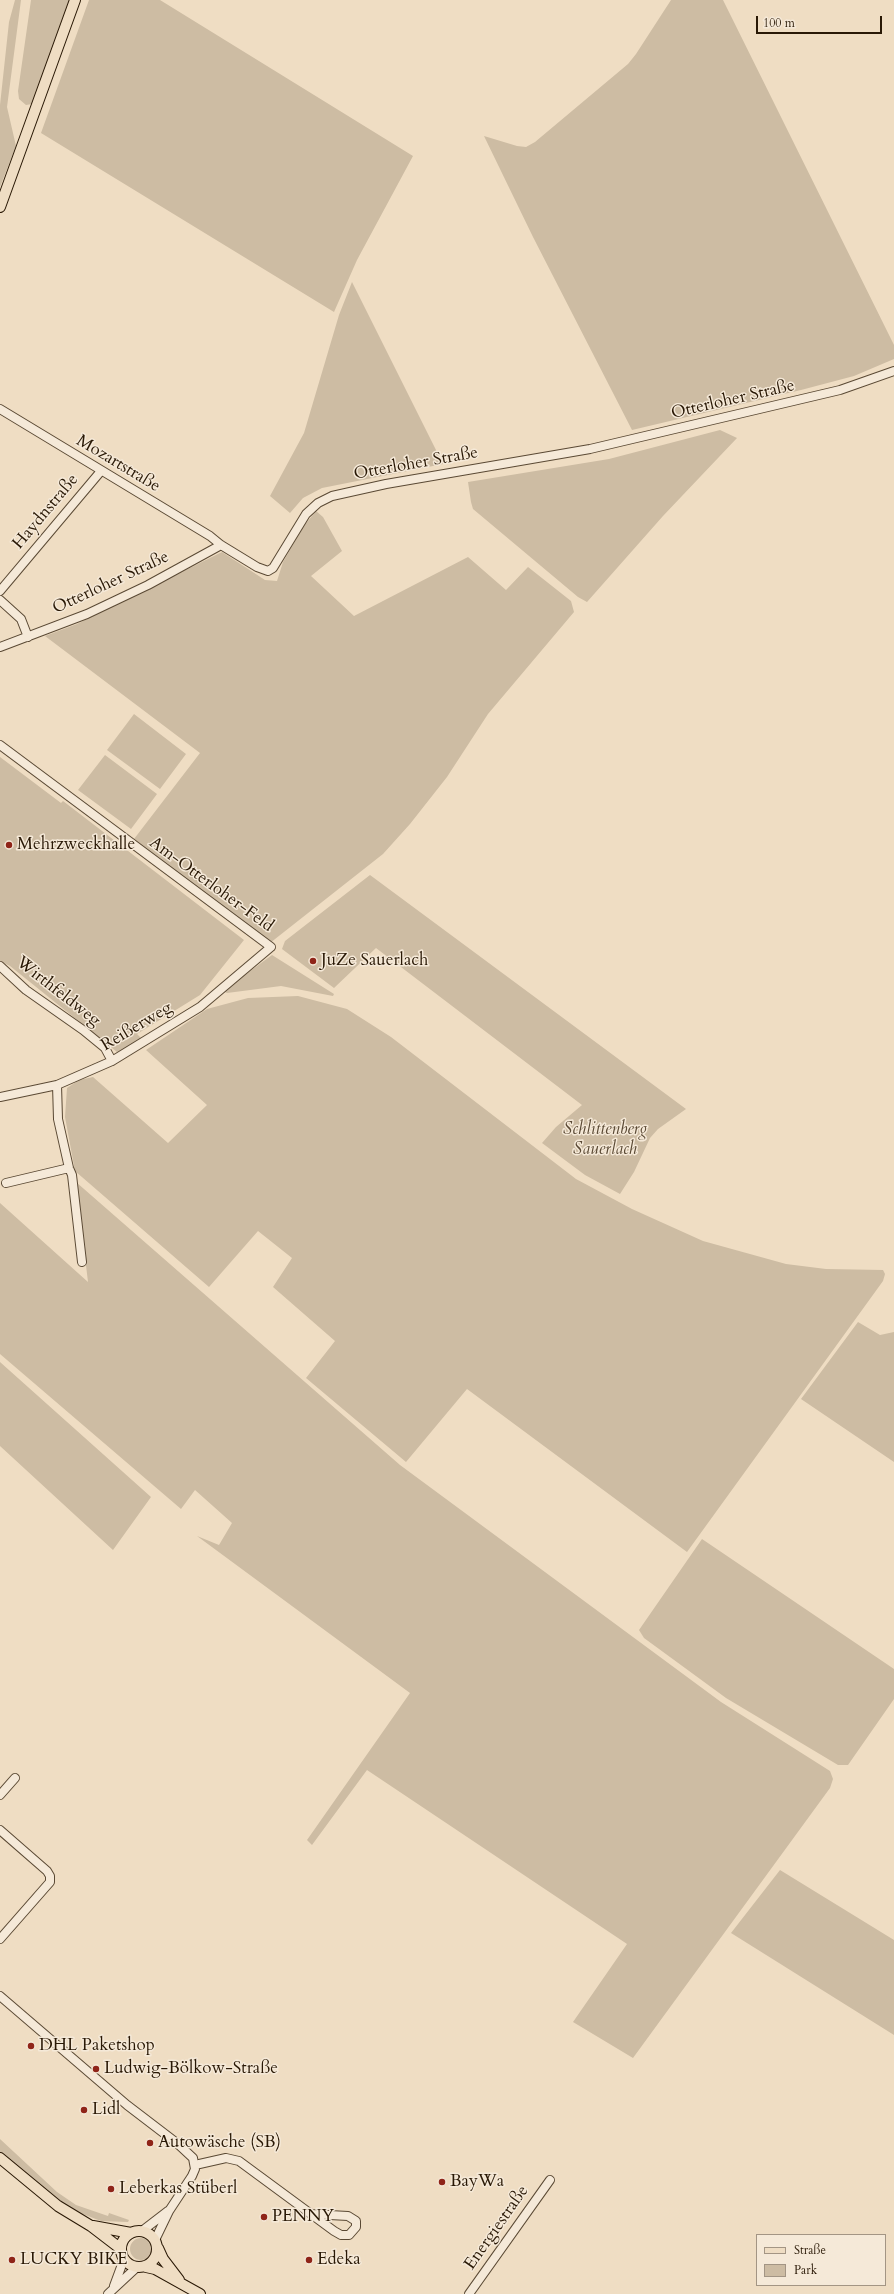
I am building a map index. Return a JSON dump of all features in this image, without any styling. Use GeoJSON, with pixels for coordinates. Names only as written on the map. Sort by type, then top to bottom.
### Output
{"type":"FeatureCollection","features":[{"type":"Feature","properties":{"kind":"main road"},"geometry":{"type":"LineString","coordinates":[[0,207],[75,0]]}},
{"type":"Feature","properties":{"kind":"main road"},"geometry":{"type":"LineString","coordinates":[[0,2158],[58,2206],[91,2226],[122,2254],[129,2264],[141,2267],[182,2283],[200,2294]]}},
{"type":"Feature","properties":{"kind":"main road"},"geometry":{"type":"LineString","coordinates":[[91,2226],[131,2233],[142,2231],[150,2234],[170,2270],[182,2283]]}},
{"type":"Feature","properties":{"kind":"main road"},"geometry":{"type":"LineString","coordinates":[[122,2254],[122,2242],[131,2233]]}},
{"type":"Feature","properties":{"kind":"main road"},"geometry":{"type":"LineString","coordinates":[[141,2267],[155,2259],[156,2244]]}},
{"type":"Feature","properties":{"kind":"street","name":"Otterloher Straße"},"geometry":{"type":"LineString","coordinates":[[0,647],[87,614],[148,585],[221,545],[258,567],[268,571],[273,568],[306,514],[318,503],[332,496],[386,484],[590,449],[840,390],[894,371]]}},
{"type":"Feature","properties":{"kind":"street","name":"Mozartstraße"},"geometry":{"type":"LineString","coordinates":[[0,410],[210,536],[221,545]]}},
{"type":"Feature","properties":{"kind":"street","name":"Haydnstraße"},"geometry":{"type":"LineString","coordinates":[[0,591],[101,471]]}},
{"type":"Feature","properties":{"kind":"street"},"geometry":{"type":"LineString","coordinates":[[0,600],[21,619],[28,637]]}},
{"type":"Feature","properties":{"kind":"street","name":"Am-Otterloher-Feld"},"geometry":{"type":"LineString","coordinates":[[0,746],[271,947]]}},
{"type":"Feature","properties":{"kind":"street","name":"Reißerweg"},"geometry":{"type":"LineString","coordinates":[[0,1097],[57,1085],[112,1061],[200,1007],[271,947]]}},
{"type":"Feature","properties":{"kind":"street","name":"Wirthfeldweg"},"geometry":{"type":"LineString","coordinates":[[0,966],[26,990],[105,1048],[112,1061]]}},
{"type":"Feature","properties":{"kind":"street"},"geometry":{"type":"LineString","coordinates":[[57,1085],[58,1119],[69,1168],[72,1175],[82,1262]]}},
{"type":"Feature","properties":{"kind":"street"},"geometry":{"type":"LineString","coordinates":[[6,1183],[69,1168]]}},
{"type":"Feature","properties":{"kind":"street"},"geometry":{"type":"LineString","coordinates":[[0,1795],[15,1778]]}},
{"type":"Feature","properties":{"kind":"street"},"geometry":{"type":"LineString","coordinates":[[0,1830],[48,1871],[50,1882],[0,1939]]}},
{"type":"Feature","properties":{"kind":"street"},"geometry":{"type":"LineString","coordinates":[[0,1996],[133,2110],[178,2144],[193,2158],[195,2165],[192,2176],[169,2211],[156,2244]]}},
{"type":"Feature","properties":{"kind":"street"},"geometry":{"type":"LineString","coordinates":[[195,2165],[226,2158],[239,2161],[311,2214],[341,2235],[349,2235],[356,2227],[356,2221],[348,2216],[311,2214]]}},
{"type":"Feature","properties":{"kind":"street","name":"Energiestraße"},"geometry":{"type":"LineString","coordinates":[[469,2294],[550,2180]]}},
{"type":"Feature","properties":{"kind":"street"},"geometry":{"type":"LineString","coordinates":[[142,2231],[169,2211]]}},
{"type":"Feature","properties":{"kind":"street"},"geometry":{"type":"LineString","coordinates":[[114,2287],[122,2254]]}},
{"type":"Feature","properties":{"kind":"street"},"geometry":{"type":"LineString","coordinates":[[108,2294],[114,2287],[141,2267]]}},
{"type":"Feature","properties":{"kind":"green space"},"geometry":{"type":"Polygon","coordinates":[[[15,0],[21,0],[7,107],[16,146],[0,187],[0,105],[9,22],[15,0]]]}},
{"type":"Feature","properties":{"kind":"green space"},"geometry":{"type":"Polygon","coordinates":[[[31,0],[69,0],[32,104],[26,105],[19,99],[18,91],[31,0]]]}},
{"type":"Feature","properties":{"kind":"green space"},"geometry":{"type":"Polygon","coordinates":[[[89,0],[160,0],[413,156],[357,260],[334,312],[41,133],[89,0]]]}},
{"type":"Feature","properties":{"kind":"green space"},"geometry":{"type":"Polygon","coordinates":[[[671,0],[723,0],[894,345],[894,359],[854,376],[632,430],[533,237],[484,136],[517,146],[526,147],[535,142],[628,64],[671,0]]]}},
{"type":"Feature","properties":{"kind":"green space"},"geometry":{"type":"Polygon","coordinates":[[[352,282],[443,464],[322,488],[303,498],[290,513],[270,496],[304,433],[339,315],[352,282]]]}},
{"type":"Feature","properties":{"kind":"green space"},"geometry":{"type":"Polygon","coordinates":[[[720,430],[737,438],[663,516],[587,602],[578,597],[473,509],[468,482],[609,459],[720,430]]]}},
{"type":"Feature","properties":{"kind":"green space"},"geometry":{"type":"Polygon","coordinates":[[[316,511],[323,517],[342,551],[311,576],[354,616],[468,557],[506,590],[528,567],[571,601],[574,612],[488,714],[447,777],[410,824],[383,854],[270,943],[134,839],[200,753],[45,636],[77,624],[222,552],[265,580],[277,581],[283,562],[303,527],[316,511]]]}},
{"type":"Feature","properties":{"kind":"green space"},"geometry":{"type":"Polygon","coordinates":[[[134,714],[186,754],[160,789],[107,750],[134,714]]]}},
{"type":"Feature","properties":{"kind":"green space"},"geometry":{"type":"Polygon","coordinates":[[[105,755],[157,794],[131,829],[78,790],[105,755]]]}},
{"type":"Feature","properties":{"kind":"green space"},"geometry":{"type":"Polygon","coordinates":[[[0,757],[61,803],[63,801],[244,940],[200,995],[137,1034],[142,1039],[117,1052],[10,966],[0,961],[0,757]]]}},
{"type":"Feature","properties":{"kind":"green space","name":"Schlittenberg Sauerlach"},"geometry":{"type":"Polygon","coordinates":[[[370,875],[686,1109],[658,1129],[650,1138],[634,1172],[620,1194],[585,1175],[542,1143],[556,1127],[582,1105],[376,948],[334,988],[282,949],[285,941],[370,875]]]}},
{"type":"Feature","properties":{"kind":"green space"},"geometry":{"type":"Polygon","coordinates":[[[272,955],[334,994],[333,996],[281,986],[227,993],[223,991],[272,955]]]}},
{"type":"Feature","properties":{"kind":"green space"},"geometry":{"type":"Polygon","coordinates":[[[298,996],[347,1009],[391,1037],[576,1179],[632,1209],[703,1241],[786,1264],[826,1269],[883,1270],[885,1274],[883,1281],[687,1552],[467,1389],[406,1462],[306,1378],[335,1341],[273,1287],[292,1258],[258,1231],[209,1287],[75,1171],[65,1117],[67,1088],[79,1080],[93,1077],[168,1143],[207,1105],[146,1050],[207,1009],[248,998],[298,996]]]}},
{"type":"Feature","properties":{"kind":"green space"},"geometry":{"type":"Polygon","coordinates":[[[76,1182],[400,1465],[721,1702],[830,1771],[833,1779],[830,1788],[633,2058],[573,2022],[627,1944],[367,1770],[312,1845],[307,1840],[410,1693],[197,1536],[219,1545],[232,1523],[195,1490],[181,1509],[0,1354],[0,1203],[88,1282],[76,1182]]]}},
{"type":"Feature","properties":{"kind":"green space"},"geometry":{"type":"Polygon","coordinates":[[[858,1322],[880,1335],[894,1332],[894,1462],[801,1399],[858,1322]]]}},
{"type":"Feature","properties":{"kind":"green space"},"geometry":{"type":"Polygon","coordinates":[[[0,1362],[151,1497],[113,1550],[0,1446],[0,1362]]]}},
{"type":"Feature","properties":{"kind":"green space"},"geometry":{"type":"Polygon","coordinates":[[[702,1539],[894,1669],[894,1699],[848,1765],[838,1765],[726,1698],[644,1638],[639,1630],[702,1539]]]}},
{"type":"Feature","properties":{"kind":"green space"},"geometry":{"type":"Polygon","coordinates":[[[780,1870],[894,1940],[894,2035],[731,1933],[780,1870]]]}},
{"type":"Feature","properties":{"kind":"green space"},"geometry":{"type":"Polygon","coordinates":[[[0,2139],[57,2192],[76,2205],[108,2216],[109,2213],[129,2220],[128,2222],[101,2221],[72,2210],[51,2195],[0,2153],[0,2139]]]}},
{"type":"Feature","properties":{"kind":"green space"},"geometry":{"type":"Polygon","coordinates":[[[141,2238],[149,2241],[152,2249],[149,2257],[141,2260],[133,2257],[130,2249],[133,2241],[141,2238]]]}},
{"type":"Feature","properties":{"kind":"place","name":"Mehrzweckhalle"},"geometry":{"type":"Point","coordinates":[9,845]}},
{"type":"Feature","properties":{"kind":"place","name":"JuZe Sauerlach"},"geometry":{"type":"Point","coordinates":[313,961]}},
{"type":"Feature","properties":{"kind":"place","name":"DHL Paketshop"},"geometry":{"type":"Point","coordinates":[31,2046]}},
{"type":"Feature","properties":{"kind":"place","name":"Ludwig-Bölkow-Straße"},"geometry":{"type":"Point","coordinates":[96,2069]}},
{"type":"Feature","properties":{"kind":"place","name":"Lidl"},"geometry":{"type":"Point","coordinates":[84,2110]}},
{"type":"Feature","properties":{"kind":"place","name":"Autowäsche (SB)"},"geometry":{"type":"Point","coordinates":[150,2143]}},
{"type":"Feature","properties":{"kind":"place","name":"BayWa"},"geometry":{"type":"Point","coordinates":[442,2182]}},
{"type":"Feature","properties":{"kind":"place","name":"Leberkas Stüberl"},"geometry":{"type":"Point","coordinates":[111,2189]}},
{"type":"Feature","properties":{"kind":"place","name":"PENNY"},"geometry":{"type":"Point","coordinates":[264,2217]}},
{"type":"Feature","properties":{"kind":"place","name":"LUCKY BIKE"},"geometry":{"type":"Point","coordinates":[12,2260]}},
{"type":"Feature","properties":{"kind":"place","name":"Edeka"},"geometry":{"type":"Point","coordinates":[309,2260]}}]}
